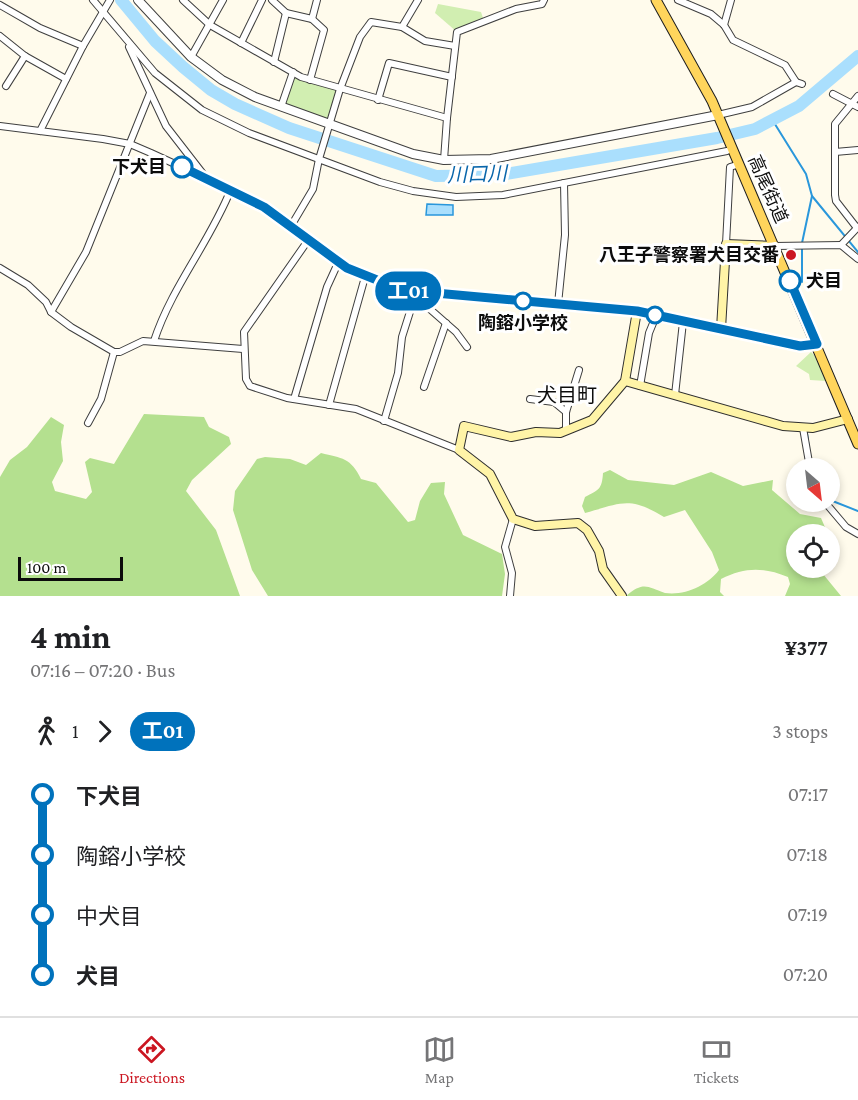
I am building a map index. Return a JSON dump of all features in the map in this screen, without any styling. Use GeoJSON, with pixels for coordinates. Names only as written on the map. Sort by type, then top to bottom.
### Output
{"type":"FeatureCollection","features":[{"type":"Feature","properties":{"kind":"main road"},"geometry":{"type":"LineString","coordinates":[[659,1],[699,74],[720,119]]}},
{"type":"Feature","properties":{"kind":"main road","name":"高尾街道"},"geometry":{"type":"LineString","coordinates":[[720,119],[729,148],[740,164],[858,444]]}},
{"type":"Feature","properties":{"kind":"main road"},"geometry":{"type":"LineString","coordinates":[[721,329],[726,244],[775,246]]}},
{"type":"Feature","properties":{"kind":"main road"},"geometry":{"type":"LineString","coordinates":[[622,596],[603,569],[593,538],[581,525],[573,523],[535,526],[513,519],[507,513],[492,477],[459,450],[464,426],[512,437],[536,432],[555,433],[597,417],[625,381],[637,311],[800,346],[817,344]]}},
{"type":"Feature","properties":{"kind":"main road"},"geometry":{"type":"LineString","coordinates":[[625,381],[783,426],[803,428],[825,426],[848,420]]}},
{"type":"Feature","properties":{"kind":"street"},"geometry":{"type":"LineString","coordinates":[[93,0],[104,11],[126,42],[161,79],[202,111],[249,133],[380,182],[444,196],[503,195],[729,148]]}},
{"type":"Feature","properties":{"kind":"street"},"geometry":{"type":"LineString","coordinates":[[40,131],[82,46],[110,0]]}},
{"type":"Feature","properties":{"kind":"street"},"geometry":{"type":"LineString","coordinates":[[138,0],[191,57],[237,89],[329,129],[413,154],[444,160],[491,159],[720,119],[799,83],[787,66],[733,40],[724,25],[711,14],[678,0]]}},
{"type":"Feature","properties":{"kind":"street"},"geometry":{"type":"LineString","coordinates":[[183,0],[210,25],[310,80],[447,118]]}},
{"type":"Feature","properties":{"kind":"street"},"geometry":{"type":"LineString","coordinates":[[191,57],[223,0]]}},
{"type":"Feature","properties":{"kind":"street"},"geometry":{"type":"LineString","coordinates":[[241,43],[262,0]]}},
{"type":"Feature","properties":{"kind":"street"},"geometry":{"type":"LineString","coordinates":[[272,0],[286,13],[312,19],[324,30],[310,80]]}},
{"type":"Feature","properties":{"kind":"street"},"geometry":{"type":"LineString","coordinates":[[312,19],[317,0]]}},
{"type":"Feature","properties":{"kind":"street"},"geometry":{"type":"LineString","coordinates":[[402,27],[418,0]]}},
{"type":"Feature","properties":{"kind":"street"},"geometry":{"type":"LineString","coordinates":[[444,160],[457,32],[516,9],[542,4],[544,0]]}},
{"type":"Feature","properties":{"kind":"street"},"geometry":{"type":"LineString","coordinates":[[724,25],[731,0]]}},
{"type":"Feature","properties":{"kind":"street"},"geometry":{"type":"LineString","coordinates":[[0,5],[82,46]]}},
{"type":"Feature","properties":{"kind":"street"},"geometry":{"type":"LineString","coordinates":[[274,62],[286,13]]}},
{"type":"Feature","properties":{"kind":"street"},"geometry":{"type":"LineString","coordinates":[[291,226],[313,189],[319,158],[340,89],[365,26],[371,22],[377,22],[402,27],[425,41],[455,46]]}},
{"type":"Feature","properties":{"kind":"street"},"geometry":{"type":"LineString","coordinates":[[0,36],[25,56],[66,79]]}},
{"type":"Feature","properties":{"kind":"street"},"geometry":{"type":"LineString","coordinates":[[126,42],[166,126],[205,177]]}},
{"type":"Feature","properties":{"kind":"street"},"geometry":{"type":"LineString","coordinates":[[6,86],[25,56]]}},
{"type":"Feature","properties":{"kind":"street"},"geometry":{"type":"LineString","coordinates":[[378,100],[389,63],[452,77]]}},
{"type":"Feature","properties":{"kind":"street"},"geometry":{"type":"LineString","coordinates":[[281,107],[293,72]]}},
{"type":"Feature","properties":{"kind":"street"},"geometry":{"type":"LineString","coordinates":[[51,312],[86,252],[150,93]]}},
{"type":"Feature","properties":{"kind":"street"},"geometry":{"type":"LineString","coordinates":[[833,94],[858,107]]}},
{"type":"Feature","properties":{"kind":"street"},"geometry":{"type":"LineString","coordinates":[[775,246],[846,242],[858,228],[837,201],[835,124],[849,103],[858,96]]}},
{"type":"Feature","properties":{"kind":"street"},"geometry":{"type":"LineString","coordinates":[[0,126],[130,144],[231,189],[264,207],[338,263],[365,277],[415,294],[637,311]]}},
{"type":"Feature","properties":{"kind":"street"},"geometry":{"type":"LineString","coordinates":[[835,152],[858,150]]}},
{"type":"Feature","properties":{"kind":"street"},"geometry":{"type":"LineString","coordinates":[[726,244],[730,167],[740,164]]}},
{"type":"Feature","properties":{"kind":"street"},"geometry":{"type":"LineString","coordinates":[[558,304],[565,235],[564,183]]}},
{"type":"Feature","properties":{"kind":"street"},"geometry":{"type":"LineString","coordinates":[[154,341],[164,312],[220,216],[231,189]]}},
{"type":"Feature","properties":{"kind":"street"},"geometry":{"type":"LineString","coordinates":[[228,348],[239,341],[309,239]]}},
{"type":"Feature","properties":{"kind":"street"},"geometry":{"type":"LineString","coordinates":[[846,242],[858,259]]}},
{"type":"Feature","properties":{"kind":"street"},"geometry":{"type":"LineString","coordinates":[[294,399],[327,287],[338,263]]}},
{"type":"Feature","properties":{"kind":"street"},"geometry":{"type":"LineString","coordinates":[[0,268],[28,285],[46,302],[51,312],[114,352],[120,352],[142,341],[243,350]]}},
{"type":"Feature","properties":{"kind":"street"},"geometry":{"type":"LineString","coordinates":[[329,405],[365,277]]}},
{"type":"Feature","properties":{"kind":"street"},"geometry":{"type":"LineString","coordinates":[[415,294],[446,323],[466,347]]}},
{"type":"Feature","properties":{"kind":"street"},"geometry":{"type":"LineString","coordinates":[[384,421],[398,373],[402,337],[415,294]]}},
{"type":"Feature","properties":{"kind":"street"},"geometry":{"type":"LineString","coordinates":[[640,386],[649,333],[656,316]]}},
{"type":"Feature","properties":{"kind":"street"},"geometry":{"type":"LineString","coordinates":[[675,395],[683,321]]}},
{"type":"Feature","properties":{"kind":"street"},"geometry":{"type":"LineString","coordinates":[[434,384],[425,384],[446,323]]}},
{"type":"Feature","properties":{"kind":"street"},"geometry":{"type":"LineString","coordinates":[[244,332],[246,379],[250,386],[294,399],[356,409],[459,450]]}},
{"type":"Feature","properties":{"kind":"street"},"geometry":{"type":"LineString","coordinates":[[88,423],[101,399],[114,352]]}},
{"type":"Feature","properties":{"kind":"street"},"geometry":{"type":"LineString","coordinates":[[566,429],[566,412],[579,370]]}},
{"type":"Feature","properties":{"kind":"street"},"geometry":{"type":"LineString","coordinates":[[530,399],[554,402],[566,412]]}},
{"type":"Feature","properties":{"kind":"street"},"geometry":{"type":"LineString","coordinates":[[848,420],[858,422]]}},
{"type":"Feature","properties":{"kind":"street"},"geometry":{"type":"LineString","coordinates":[[803,428],[808,458]]}},
{"type":"Feature","properties":{"kind":"street"},"geometry":{"type":"LineString","coordinates":[[834,512],[846,526],[858,534]]}},
{"type":"Feature","properties":{"kind":"street"},"geometry":{"type":"LineString","coordinates":[[510,596],[512,573],[505,547],[513,519]]}},
{"type":"Feature","properties":{"kind":"green space"},"geometry":{"type":"Polygon","coordinates":[[[438,4],[481,12],[484,21],[457,32],[435,13],[438,4]]]}},
{"type":"Feature","properties":{"kind":"green space"},"geometry":{"type":"Polygon","coordinates":[[[293,72],[340,89],[328,119],[283,103],[293,72]]]}},
{"type":"Feature","properties":{"kind":"green space"},"geometry":{"type":"Polygon","coordinates":[[[811,352],[826,381],[810,380],[809,374],[796,366],[811,352]]]}},
{"type":"Feature","properties":{"kind":"green space"},"geometry":{"type":"Polygon","coordinates":[[[144,414],[204,417],[209,427],[229,437],[231,444],[192,480],[186,491],[216,530],[240,596],[0,596],[0,477],[10,460],[27,447],[51,417],[64,425],[61,442],[63,461],[52,482],[55,491],[86,499],[92,492],[85,462],[90,458],[114,464],[144,414]]]}},
{"type":"Feature","properties":{"kind":"green space"},"geometry":{"type":"Polygon","coordinates":[[[321,453],[345,460],[361,479],[376,483],[408,522],[415,520],[420,501],[431,483],[445,482],[444,494],[463,535],[502,554],[505,574],[502,596],[268,596],[252,570],[233,510],[235,491],[257,459],[265,457],[290,459],[306,465],[321,453]]]}},
{"type":"Feature","properties":{"kind":"green space"},"geometry":{"type":"Polygon","coordinates":[[[610,470],[628,480],[674,485],[711,472],[743,486],[773,480],[772,490],[786,502],[786,512],[798,512],[821,518],[824,524],[786,524],[786,576],[762,570],[738,572],[721,579],[720,592],[724,596],[626,596],[642,587],[665,593],[688,591],[702,585],[719,570],[712,552],[685,510],[664,517],[642,506],[625,503],[585,513],[582,506],[585,497],[599,488],[603,473],[610,470]]]}},
{"type":"Feature","properties":{"kind":"green space"},"geometry":{"type":"Polygon","coordinates":[[[788,578],[826,578],[841,596],[785,596],[790,584],[788,578]]]}},
{"type":"Feature","properties":{"kind":"water"},"geometry":{"type":"Polygon","coordinates":[[[427,204],[453,205],[453,215],[426,215],[427,204]]]}},
{"type":"Feature","properties":{"kind":"waterway","name":"川口川"},"geometry":{"type":"LineString","coordinates":[[121,0],[155,41],[183,67],[211,90],[235,104],[289,128],[436,176],[500,175],[717,138],[755,129],[799,106],[858,56]]}},
{"type":"Feature","properties":{"kind":"waterway"},"geometry":{"type":"LineString","coordinates":[[773,121],[806,174],[812,196],[858,252]]}},
{"type":"Feature","properties":{"kind":"waterway"},"geometry":{"type":"LineString","coordinates":[[802,243],[812,196]]}},
{"type":"Feature","properties":{"kind":"waterway"},"geometry":{"type":"LineString","coordinates":[[802,249],[802,282]]}},
{"type":"Feature","properties":{"kind":"waterway"},"geometry":{"type":"LineString","coordinates":[[807,433],[810,457]]}},
{"type":"Feature","properties":{"kind":"waterway"},"geometry":{"type":"LineString","coordinates":[[840,504],[858,511]]}},
{"type":"Feature","properties":{"kind":"bus line","name":"工01"},"geometry":{"type":"LineString","coordinates":[[182,167],[264,207],[347,268],[365,277],[410,292],[637,311],[800,346],[817,344],[790,281]]}},
{"type":"Feature","properties":{"kind":"place","name":"下犬目"},"geometry":{"type":"Point","coordinates":[182,167]}},
{"type":"Feature","properties":{"kind":"place","name":"八王子警察署犬目交番"},"geometry":{"type":"Point","coordinates":[791,255]}},
{"type":"Feature","properties":{"kind":"place","name":"犬目"},"geometry":{"type":"Point","coordinates":[790,281]}},
{"type":"Feature","properties":{"kind":"place","name":"陶鎔小学校"},"geometry":{"type":"Point","coordinates":[523,301]}},
{"type":"Feature","properties":{"kind":"district","name":"犬目町"},"geometry":{"type":"Point","coordinates":[567,395]}}]}
